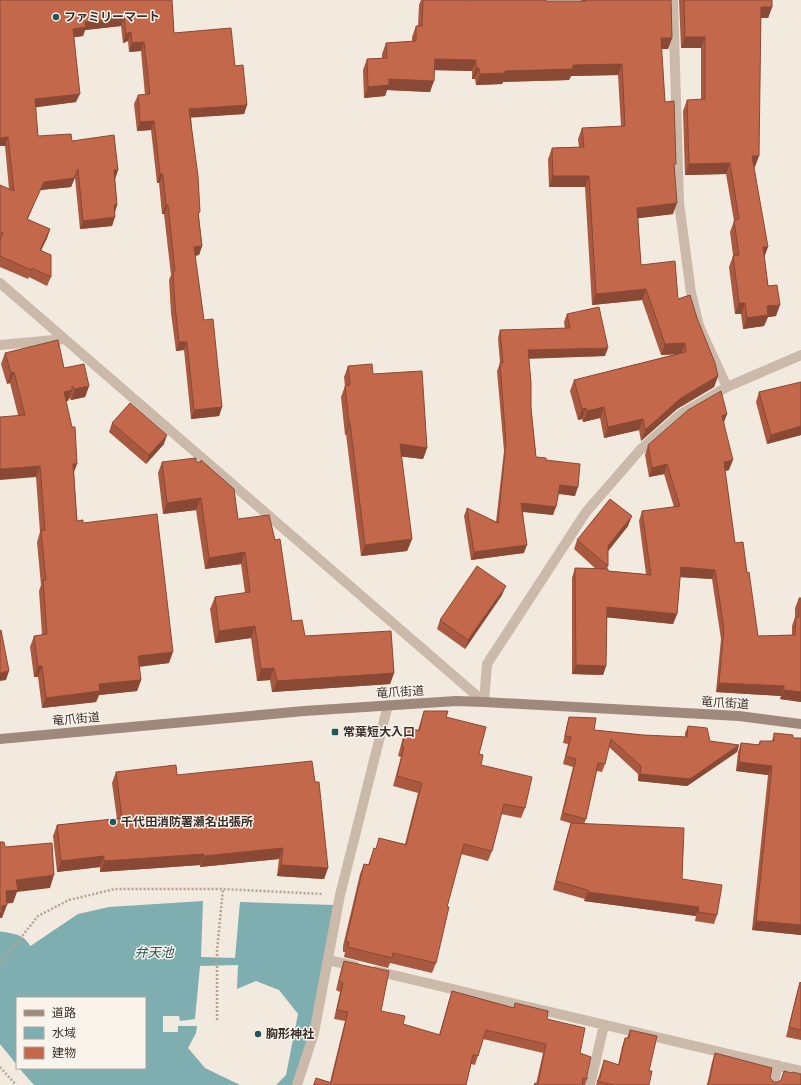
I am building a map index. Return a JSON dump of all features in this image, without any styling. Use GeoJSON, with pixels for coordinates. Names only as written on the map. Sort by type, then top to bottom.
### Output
{"type":"FeatureCollection","features":[{"type":"Feature","properties":{"kind":"main road","name":"竜爪街道"},"geometry":{"type":"LineString","coordinates":[[0,740],[304,711],[456,702],[484,702],[739,716],[801,724]]}},
{"type":"Feature","properties":{"kind":"street"},"geometry":{"type":"LineString","coordinates":[[673,0],[679,203],[691,293],[699,326],[726,387]]}},
{"type":"Feature","properties":{"kind":"street"},"geometry":{"type":"LineString","coordinates":[[0,283],[484,702]]}},
{"type":"Feature","properties":{"kind":"street"},"geometry":{"type":"LineString","coordinates":[[0,345],[65,339]]}},
{"type":"Feature","properties":{"kind":"street"},"geometry":{"type":"LineString","coordinates":[[484,702],[487,664],[586,512],[640,450],[681,414],[726,387],[801,355]]}},
{"type":"Feature","properties":{"kind":"street"},"geometry":{"type":"LineString","coordinates":[[297,1085],[314,1033],[340,895],[388,705]]}},
{"type":"Feature","properties":{"kind":"street"},"geometry":{"type":"LineString","coordinates":[[328,960],[801,1071]]}},
{"type":"Feature","properties":{"kind":"street"},"geometry":{"type":"LineString","coordinates":[[590,1085],[604,1025]]}},
{"type":"Feature","properties":{"kind":"street"},"geometry":{"type":"LineString","coordinates":[[773,1085],[778,1065]]}},
{"type":"Feature","properties":{"kind":"path"},"geometry":{"type":"LineString","coordinates":[[0,964],[38,916],[69,900],[115,889],[223,889],[340,895]]}},
{"type":"Feature","properties":{"kind":"path"},"geometry":{"type":"LineString","coordinates":[[217,1020],[217,950],[223,889]]}},
{"type":"Feature","properties":{"kind":"path"},"geometry":{"type":"LineString","coordinates":[[0,1067],[16,1085]]}},
{"type":"Feature","properties":{"kind":"water","name":"弁天池"},"geometry":{"type":"Polygon","coordinates":[[[203,901],[201,957],[235,958],[240,902],[334,905],[311,1030],[292,1085],[276,1085],[286,1075],[298,1014],[279,990],[256,981],[237,989],[238,965],[200,966],[195,1019],[180,1021],[179,1016],[163,1016],[163,1032],[178,1032],[178,1026],[197,1026],[196,1033],[188,1048],[205,1068],[240,1085],[34,1085],[20,1069],[146,1069],[146,997],[16,997],[16,1064],[0,1044],[0,971],[10,956],[29,947],[78,914],[109,907],[203,901]]]}},
{"type":"Feature","properties":{"kind":"building"},"geometry":{"type":"Polygon","coordinates":[[[0,0],[172,0],[174,33],[231,28],[235,66],[243,65],[247,105],[189,109],[198,176],[200,212],[198,213],[202,246],[194,247],[204,320],[213,319],[222,407],[194,410],[187,342],[179,342],[173,271],[175,271],[168,205],[166,205],[163,174],[160,174],[154,121],[140,122],[138,95],[150,94],[144,42],[132,43],[131,32],[126,34],[124,17],[85,22],[86,27],[73,29],[80,94],[35,99],[38,136],[71,134],[72,141],[114,135],[118,170],[114,170],[117,205],[114,205],[115,217],[83,221],[78,169],[74,178],[44,182],[27,219],[50,229],[40,250],[51,255],[51,277],[0,256],[0,240],[3,233],[0,232],[0,185],[14,191],[8,137],[0,138],[0,0]]]}},
{"type":"Feature","properties":{"kind":"building"},"geometry":{"type":"Polygon","coordinates":[[[423,0],[671,0],[672,38],[661,38],[665,102],[674,101],[676,164],[674,164],[677,203],[637,208],[641,265],[675,261],[678,299],[690,295],[697,318],[715,363],[718,376],[681,398],[645,430],[643,419],[608,427],[604,407],[587,411],[586,408],[582,409],[574,380],[686,352],[685,343],[665,344],[646,289],[596,294],[589,176],[553,176],[552,148],[584,147],[582,128],[625,126],[622,64],[573,65],[573,69],[505,71],[506,73],[480,74],[479,68],[476,68],[476,60],[435,59],[434,81],[389,79],[389,85],[368,87],[367,59],[387,58],[386,43],[416,41],[416,26],[422,26],[423,0]]]}},
{"type":"Feature","properties":{"kind":"building"},"geometry":{"type":"Polygon","coordinates":[[[684,0],[772,0],[772,7],[761,7],[759,156],[752,156],[768,247],[763,247],[768,286],[777,285],[780,305],[767,306],[768,315],[747,318],[745,303],[739,303],[733,256],[739,255],[734,221],[739,219],[730,163],[689,164],[687,100],[705,99],[705,37],[685,37],[684,0]]]}},
{"type":"Feature","properties":{"kind":"building"},"geometry":{"type":"Polygon","coordinates":[[[599,307],[608,348],[528,350],[531,382],[531,408],[536,457],[546,458],[546,460],[580,464],[578,487],[560,485],[556,507],[521,503],[527,545],[474,552],[467,508],[498,523],[506,443],[500,363],[503,363],[500,330],[570,328],[567,314],[599,307]]]}},
{"type":"Feature","properties":{"kind":"building"},"geometry":{"type":"Polygon","coordinates":[[[58,340],[64,368],[84,364],[89,386],[75,389],[72,386],[72,390],[64,392],[72,427],[75,427],[77,464],[73,464],[77,521],[83,520],[83,523],[157,514],[173,652],[138,656],[141,680],[99,684],[100,691],[46,698],[42,666],[38,666],[34,636],[47,634],[43,580],[46,580],[41,531],[45,530],[40,466],[0,469],[0,417],[25,415],[14,372],[11,373],[5,353],[58,340]]]}},
{"type":"Feature","properties":{"kind":"building"},"geometry":{"type":"Polygon","coordinates":[[[372,364],[373,374],[422,371],[427,448],[400,444],[412,539],[365,545],[345,386],[350,385],[348,366],[372,364]]]}},
{"type":"Feature","properties":{"kind":"building"},"geometry":{"type":"Polygon","coordinates":[[[801,382],[801,426],[771,435],[759,392],[801,382]]]}},
{"type":"Feature","properties":{"kind":"building"},"geometry":{"type":"Polygon","coordinates":[[[721,391],[727,414],[722,416],[733,460],[724,462],[735,543],[743,542],[758,636],[795,635],[796,617],[799,617],[799,598],[801,598],[801,692],[784,690],[784,686],[719,683],[724,629],[715,570],[681,567],[677,614],[607,607],[606,666],[576,665],[575,568],[608,569],[608,571],[651,575],[642,511],[680,506],[667,464],[652,468],[648,445],[688,410],[721,391]]]}},
{"type":"Feature","properties":{"kind":"building"},"geometry":{"type":"Polygon","coordinates":[[[130,403],[167,435],[149,455],[112,423],[130,403]]]}},
{"type":"Feature","properties":{"kind":"building"},"geometry":{"type":"Polygon","coordinates":[[[196,458],[196,462],[201,462],[201,460],[234,489],[238,519],[269,515],[275,540],[280,539],[292,621],[302,620],[305,636],[391,631],[394,673],[277,681],[274,668],[261,669],[255,626],[219,631],[215,597],[250,592],[245,552],[209,558],[201,498],[167,503],[162,462],[196,458]]]}},
{"type":"Feature","properties":{"kind":"building"},"geometry":{"type":"Polygon","coordinates":[[[610,499],[632,516],[608,546],[608,566],[577,540],[610,499]]]}},
{"type":"Feature","properties":{"kind":"building"},"geometry":{"type":"Polygon","coordinates":[[[477,566],[506,586],[468,640],[440,620],[477,566]]]}},
{"type":"Feature","properties":{"kind":"building"},"geometry":{"type":"Polygon","coordinates":[[[1,630],[9,671],[0,673],[0,631],[1,630]]]}},
{"type":"Feature","properties":{"kind":"building"},"geometry":{"type":"Polygon","coordinates":[[[424,711],[448,711],[446,717],[486,727],[479,754],[483,755],[481,765],[532,777],[525,808],[504,804],[492,851],[464,844],[447,907],[449,907],[436,963],[393,953],[392,958],[348,947],[349,942],[346,942],[364,864],[369,865],[374,848],[376,849],[379,838],[406,845],[422,783],[397,776],[407,727],[419,731],[424,711]]]}},
{"type":"Feature","properties":{"kind":"building"},"geometry":{"type":"Polygon","coordinates":[[[569,717],[596,718],[594,730],[643,735],[687,737],[688,726],[707,728],[710,741],[739,745],[690,779],[640,774],[641,766],[611,739],[605,764],[598,763],[586,819],[563,813],[576,759],[566,756],[571,737],[565,736],[569,717]]]}},
{"type":"Feature","properties":{"kind":"building"},"geometry":{"type":"Polygon","coordinates":[[[774,733],[793,735],[793,738],[801,738],[801,925],[756,921],[772,766],[739,762],[741,743],[760,745],[760,741],[774,741],[774,733]]]}},
{"type":"Feature","properties":{"kind":"building"},"geometry":{"type":"Polygon","coordinates":[[[312,761],[315,782],[319,782],[328,868],[281,865],[283,848],[204,856],[204,854],[104,861],[104,856],[61,861],[57,825],[122,818],[116,772],[176,765],[177,775],[312,761]]]}},
{"type":"Feature","properties":{"kind":"building"},"geometry":{"type":"Polygon","coordinates":[[[571,823],[684,828],[682,879],[722,885],[717,915],[698,912],[699,907],[588,892],[588,890],[556,881],[571,823]]]}},
{"type":"Feature","properties":{"kind":"building"},"geometry":{"type":"Polygon","coordinates":[[[0,842],[4,842],[5,847],[52,843],[54,875],[16,880],[18,890],[6,891],[7,905],[2,906],[2,913],[0,913],[0,842]]]}},
{"type":"Feature","properties":{"kind":"building"},"geometry":{"type":"Polygon","coordinates":[[[344,961],[389,971],[381,1011],[405,1016],[403,1024],[440,1035],[452,991],[514,1008],[515,1003],[548,1011],[547,1019],[585,1028],[580,1053],[591,1057],[587,1079],[583,1078],[582,1085],[534,1085],[535,1083],[538,1084],[546,1044],[486,1030],[478,1056],[473,1055],[466,1085],[314,1085],[316,1078],[331,1083],[348,1012],[337,1010],[343,983],[339,981],[344,961]]]}},
{"type":"Feature","properties":{"kind":"building"},"geometry":{"type":"Polygon","coordinates":[[[800,982],[801,983],[801,1030],[789,1027],[800,982]]]}},
{"type":"Feature","properties":{"kind":"building"},"geometry":{"type":"Polygon","coordinates":[[[630,1030],[657,1036],[649,1071],[652,1071],[649,1085],[614,1085],[597,1081],[600,1078],[604,1060],[619,1065],[625,1038],[629,1038],[630,1030]]]}},
{"type":"Feature","properties":{"kind":"building"},"geometry":{"type":"Polygon","coordinates":[[[715,1053],[772,1068],[770,1078],[774,1082],[781,1080],[784,1071],[801,1074],[801,1085],[707,1085],[709,1083],[715,1053]]]}},
{"type":"Feature","properties":{"kind":"waterway"},"geometry":{"type":"LineString","coordinates":[[0,954],[10,956]]}},
{"type":"Feature","properties":{"kind":"place","name":"ファミリーマート"},"geometry":{"type":"Point","coordinates":[56,17]}},
{"type":"Feature","properties":{"kind":"place","name":"常葉短大入口"},"geometry":{"type":"Point","coordinates":[335,732]}},
{"type":"Feature","properties":{"kind":"place","name":"千代田消防署瀬名出張所"},"geometry":{"type":"Point","coordinates":[113,822]}},
{"type":"Feature","properties":{"kind":"place","name":"胸形神社"},"geometry":{"type":"Point","coordinates":[258,1034]}}]}
